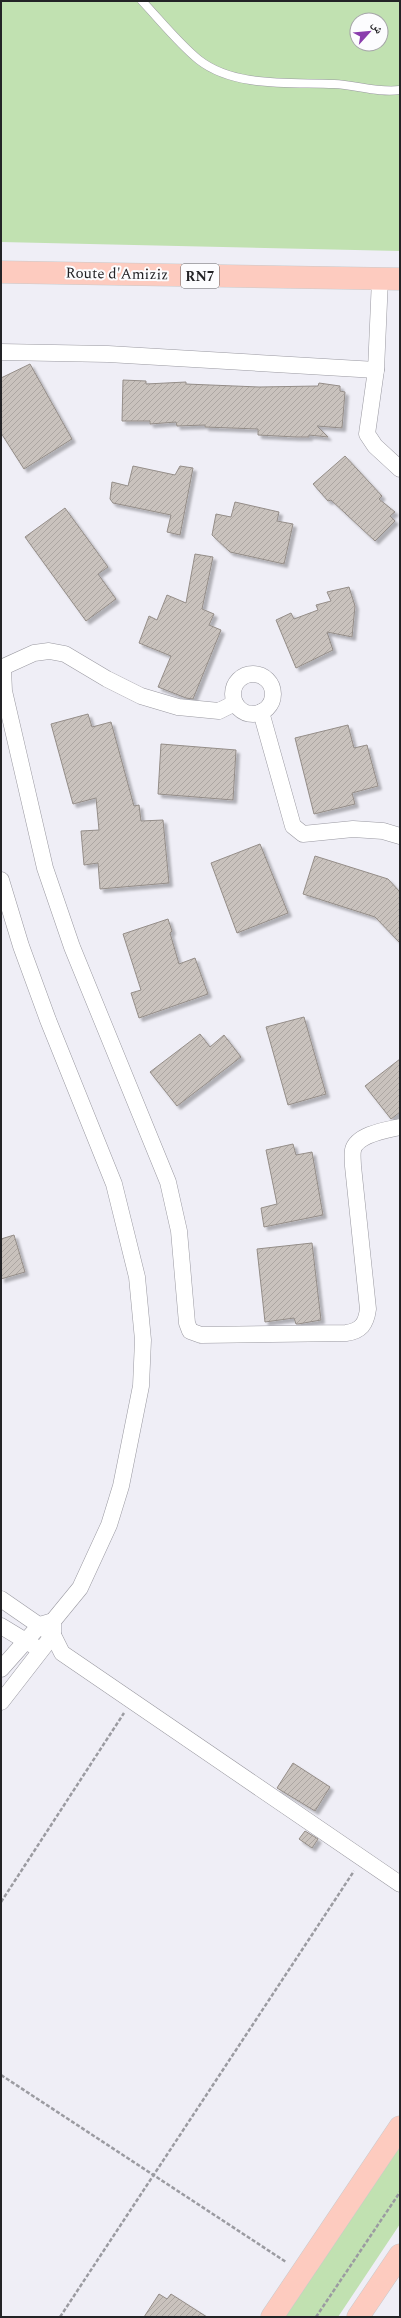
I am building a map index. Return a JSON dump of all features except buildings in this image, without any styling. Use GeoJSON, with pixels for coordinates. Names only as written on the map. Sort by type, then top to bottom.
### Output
{"type":"FeatureCollection","features":[{"type":"Feature","properties":{"kind":"main road","name":"Route d'Amiziz"},"geometry":{"type":"LineString","coordinates":[[1,272],[390,279]]}},
{"type":"Feature","properties":{"kind":"main road"},"geometry":{"type":"LineString","coordinates":[[272,2317],[400,2127]]}},
{"type":"Feature","properties":{"kind":"main road"},"geometry":{"type":"LineString","coordinates":[[358,2317],[400,2255]]}},
{"type":"Feature","properties":{"kind":"street"},"geometry":{"type":"LineString","coordinates":[[390,279],[367,434],[375,446],[400,469]]}},
{"type":"Feature","properties":{"kind":"street"},"geometry":{"type":"LineString","coordinates":[[1,352],[108,354],[376,370]]}},
{"type":"Feature","properties":{"kind":"street"},"geometry":{"type":"LineString","coordinates":[[235,703],[219,711],[178,706],[141,696],[107,679],[65,654],[49,651],[34,653],[2,668],[4,691],[45,868],[72,947],[168,1182],[179,1231],[187,1323],[190,1331],[201,1335],[346,1333],[356,1332],[362,1327],[368,1309],[353,1166],[353,1149],[359,1142],[371,1134],[400,1127]]}},
{"type":"Feature","properties":{"kind":"street"},"geometry":{"type":"LineString","coordinates":[[254,674],[264,678],[270,686],[272,696],[269,706],[261,712],[251,714],[242,711],[235,703],[233,693],[236,683],[244,676],[254,674]]}},
{"type":"Feature","properties":{"kind":"street"},"geometry":{"type":"LineString","coordinates":[[261,712],[293,826],[297,832],[309,834],[353,829],[383,831],[400,836]]}},
{"type":"Feature","properties":{"kind":"street"},"geometry":{"type":"LineString","coordinates":[[1,880],[21,946],[48,1020],[114,1184],[137,1278],[143,1340],[141,1386],[124,1473],[109,1525],[80,1588],[49,1627],[26,1641],[1,1669]]}},
{"type":"Feature","properties":{"kind":"street"},"geometry":{"type":"LineString","coordinates":[[1,1599],[49,1627],[62,1653],[400,1884]]}},
{"type":"Feature","properties":{"kind":"street"},"geometry":{"type":"LineString","coordinates":[[1,1626],[42,1652],[62,1653]]}},
{"type":"Feature","properties":{"kind":"street"},"geometry":{"type":"LineString","coordinates":[[1,1702],[42,1652],[49,1627]]}},
{"type":"Feature","properties":{"kind":"lane"},"geometry":{"type":"LineString","coordinates":[[142,1],[198,60],[231,76],[260,80],[344,84],[376,90],[400,90]]}},
{"type":"Feature","properties":{"kind":"path"},"geometry":{"type":"LineString","coordinates":[[1,1902],[132,1701]]}},
{"type":"Feature","properties":{"kind":"path"},"geometry":{"type":"LineString","coordinates":[[60,2317],[155,2175],[362,1858]]}},
{"type":"Feature","properties":{"kind":"path"},"geometry":{"type":"LineString","coordinates":[[1,2075],[155,2175],[301,2273]]}},
{"type":"Feature","properties":{"kind":"path"},"geometry":{"type":"LineString","coordinates":[[316,2317],[400,2192]]}},
{"type":"Feature","properties":{"kind":"green space"},"geometry":{"type":"Polygon","coordinates":[[[1,1],[400,1],[400,251],[1,242],[1,1]]]}},
{"type":"Feature","properties":{"kind":"green space"},"geometry":{"type":"Polygon","coordinates":[[[400,2145],[400,2224],[338,2317],[285,2317],[400,2145]]]}}]}
